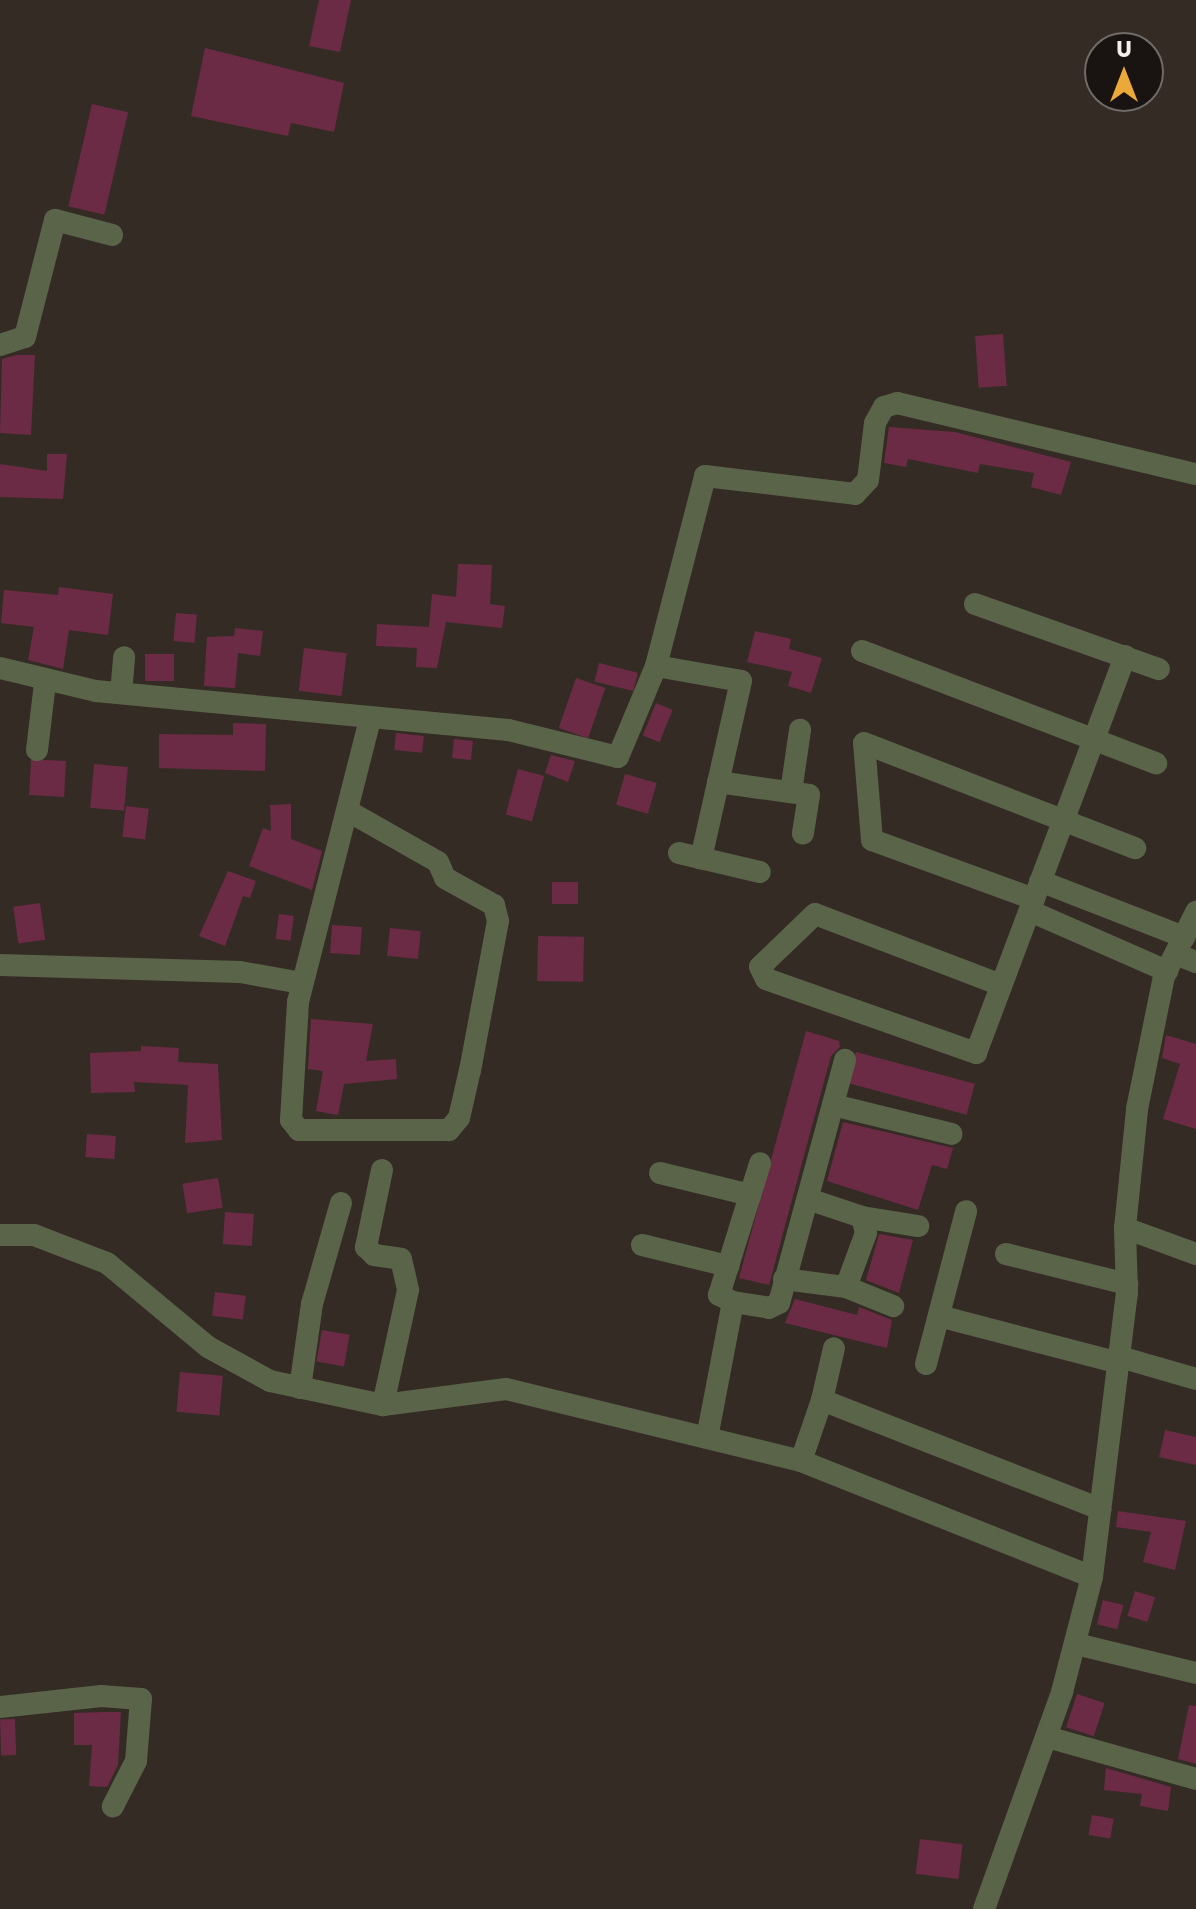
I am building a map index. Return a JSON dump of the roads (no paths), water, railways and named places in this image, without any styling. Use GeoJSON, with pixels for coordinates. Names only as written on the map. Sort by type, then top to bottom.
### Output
{"type":"FeatureCollection","features":[{"type":"Feature","properties":{"kind":"street"},"geometry":{"type":"LineString","coordinates":[[0,345],[25,337],[55,220],[112,235]]}},
{"type":"Feature","properties":{"kind":"street"},"geometry":{"type":"LineString","coordinates":[[0,668],[45,683],[121,693],[370,720],[508,730],[618,757],[656,666],[705,476],[855,494],[868,480],[875,423],[884,407],[930,409],[1196,474]]}},
{"type":"Feature","properties":{"kind":"street"},"geometry":{"type":"LineString","coordinates":[[975,604],[1159,669]]}},
{"type":"Feature","properties":{"kind":"street"},"geometry":{"type":"LineString","coordinates":[[862,651],[1156,763]]}},
{"type":"Feature","properties":{"kind":"street"},"geometry":{"type":"LineString","coordinates":[[1001,985],[815,914],[760,967],[766,979],[966,1054],[982,1046],[1001,985],[1125,656]]}},
{"type":"Feature","properties":{"kind":"street"},"geometry":{"type":"LineString","coordinates":[[121,693],[124,657]]}},
{"type":"Feature","properties":{"kind":"street"},"geometry":{"type":"LineString","coordinates":[[656,666],[741,681],[718,782],[690,856],[760,872]]}},
{"type":"Feature","properties":{"kind":"street"},"geometry":{"type":"LineString","coordinates":[[37,750],[45,683]]}},
{"type":"Feature","properties":{"kind":"street"},"geometry":{"type":"LineString","coordinates":[[348,811],[438,862],[445,878],[494,905],[498,921],[470,1070],[459,1118],[449,1130],[293,1128],[302,983],[370,720]]}},
{"type":"Feature","properties":{"kind":"street"},"geometry":{"type":"LineString","coordinates":[[791,792],[800,730]]}},
{"type":"Feature","properties":{"kind":"street"},"geometry":{"type":"LineString","coordinates":[[1135,848],[871,741],[861,748],[872,840],[1035,897],[1181,956]]}},
{"type":"Feature","properties":{"kind":"street"},"geometry":{"type":"LineString","coordinates":[[718,782],[809,795],[803,834]]}},
{"type":"Feature","properties":{"kind":"street"},"geometry":{"type":"LineString","coordinates":[[1035,897],[1181,956]]}},
{"type":"Feature","properties":{"kind":"street"},"geometry":{"type":"LineString","coordinates":[[984,1909],[1047,1737],[1076,1644],[1092,1577],[1120,1360],[1127,1284],[1125,1228],[1137,1109],[1196,912]]}},
{"type":"Feature","properties":{"kind":"street"},"geometry":{"type":"LineString","coordinates":[[0,965],[240,972],[302,983]]}},
{"type":"Feature","properties":{"kind":"street"},"geometry":{"type":"LineString","coordinates":[[760,1163],[719,1295],[733,1302],[775,1308],[845,1060]]}},
{"type":"Feature","properties":{"kind":"street"},"geometry":{"type":"LineString","coordinates":[[833,1105],[952,1134]]}},
{"type":"Feature","properties":{"kind":"street"},"geometry":{"type":"LineString","coordinates":[[382,1170],[366,1247],[374,1255],[401,1259],[408,1290],[383,1405]]}},
{"type":"Feature","properties":{"kind":"street"},"geometry":{"type":"LineString","coordinates":[[660,1173],[750,1195]]}},
{"type":"Feature","properties":{"kind":"street"},"geometry":{"type":"LineString","coordinates":[[808,1199],[862,1217],[918,1226]]}},
{"type":"Feature","properties":{"kind":"street"},"geometry":{"type":"LineString","coordinates":[[300,1388],[312,1304],[341,1203]]}},
{"type":"Feature","properties":{"kind":"street"},"geometry":{"type":"LineString","coordinates":[[926,1364],[966,1211]]}},
{"type":"Feature","properties":{"kind":"street"},"geometry":{"type":"LineString","coordinates":[[846,1287],[866,1233],[862,1217]]}},
{"type":"Feature","properties":{"kind":"street"},"geometry":{"type":"LineString","coordinates":[[1125,1228],[1196,1253]]}},
{"type":"Feature","properties":{"kind":"street"},"geometry":{"type":"LineString","coordinates":[[0,1235],[34,1235],[107,1263],[208,1347],[270,1381],[383,1405],[506,1389],[801,1461],[1092,1577]]}},
{"type":"Feature","properties":{"kind":"street"},"geometry":{"type":"LineString","coordinates":[[642,1245],[728,1266]]}},
{"type":"Feature","properties":{"kind":"street"},"geometry":{"type":"LineString","coordinates":[[1006,1254],[1127,1284]]}},
{"type":"Feature","properties":{"kind":"street"},"geometry":{"type":"LineString","coordinates":[[784,1279],[846,1287],[893,1306]]}},
{"type":"Feature","properties":{"kind":"street"},"geometry":{"type":"LineString","coordinates":[[707,1438],[733,1302]]}},
{"type":"Feature","properties":{"kind":"street"},"geometry":{"type":"LineString","coordinates":[[939,1316],[1196,1379]]}},
{"type":"Feature","properties":{"kind":"street"},"geometry":{"type":"LineString","coordinates":[[801,1461],[822,1400],[834,1348]]}},
{"type":"Feature","properties":{"kind":"street"},"geometry":{"type":"LineString","coordinates":[[822,1400],[1100,1509]]}},
{"type":"Feature","properties":{"kind":"street"},"geometry":{"type":"LineString","coordinates":[[1076,1644],[1196,1673]]}},
{"type":"Feature","properties":{"kind":"street"},"geometry":{"type":"LineString","coordinates":[[0,1707],[101,1696],[141,1699],[136,1761],[113,1806]]}},
{"type":"Feature","properties":{"kind":"street"},"geometry":{"type":"LineString","coordinates":[[1047,1737],[1196,1779]]}}]}
